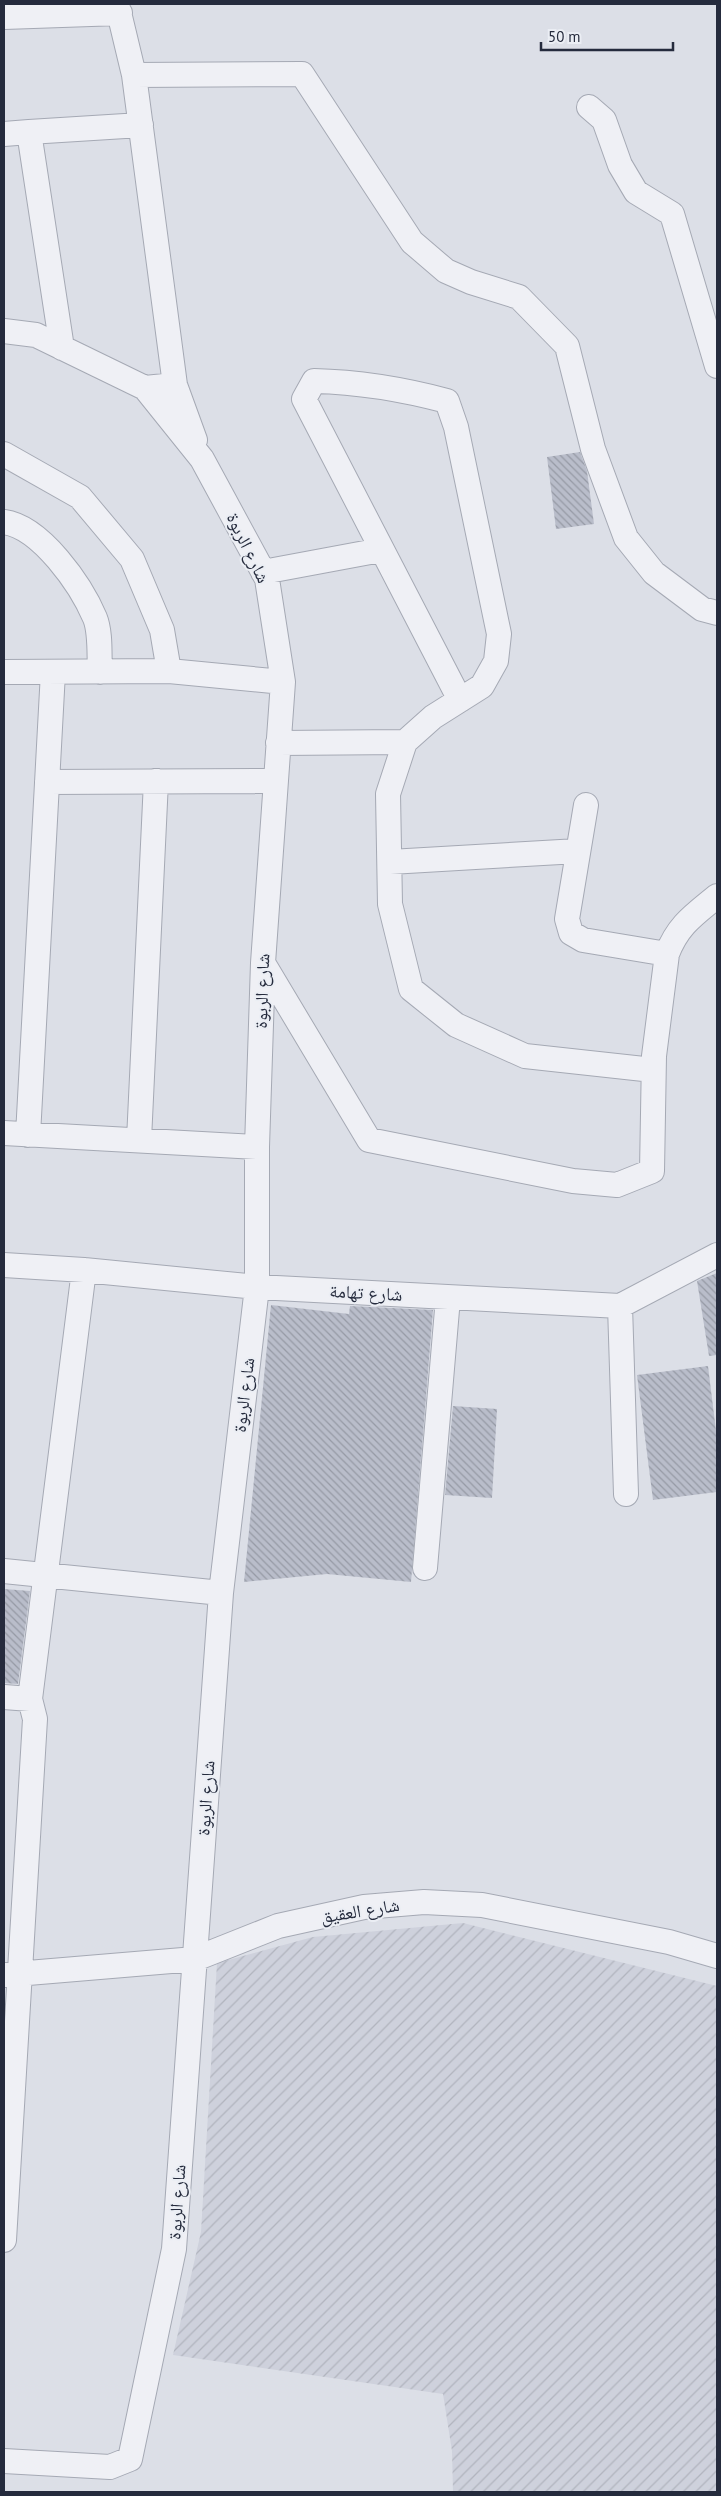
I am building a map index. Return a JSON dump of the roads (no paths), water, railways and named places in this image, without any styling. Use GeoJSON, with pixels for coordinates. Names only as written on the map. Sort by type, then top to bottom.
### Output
{"type":"FeatureCollection","features":[{"type":"Feature","properties":{"kind":"street"},"geometry":{"type":"LineString","coordinates":[[4,17],[119,9],[134,75],[175,385],[202,459]]}},
{"type":"Feature","properties":{"kind":"street"},"geometry":{"type":"LineString","coordinates":[[134,75],[302,74],[412,242],[446,271],[471,282],[519,297],[567,346],[594,449],[626,538],[654,573],[702,610],[717,613]]}},
{"type":"Feature","properties":{"kind":"street"},"geometry":{"type":"LineString","coordinates":[[589,107],[604,120],[620,165],[636,192],[672,214],[717,366]]}},
{"type":"Feature","properties":{"kind":"street"},"geometry":{"type":"LineString","coordinates":[[4,134],[141,126]]}},
{"type":"Feature","properties":{"kind":"street"},"geometry":{"type":"LineString","coordinates":[[29,132],[62,348]]}},
{"type":"Feature","properties":{"kind":"street","name":"شارع الربوة"},"geometry":{"type":"LineString","coordinates":[[4,331],[36,336],[145,388],[202,459],[267,579],[283,682],[263,963],[257,1146],[257,1287],[221,1592],[174,2249],[130,2459],[110,2467],[4,2461]]}},
{"type":"Feature","properties":{"kind":"street"},"geometry":{"type":"LineString","coordinates":[[460,700],[304,399],[314,381],[354,382],[408,390],[447,401],[456,427],[499,634],[496,661],[482,686],[460,700],[433,717],[405,742],[388,794],[390,904],[411,988],[456,1025],[525,1056],[653,1070]]}},
{"type":"Feature","properties":{"kind":"street"},"geometry":{"type":"LineString","coordinates":[[145,388],[175,385]]}},
{"type":"Feature","properties":{"kind":"street"},"geometry":{"type":"LineString","coordinates":[[4,454],[80,497],[132,559],[162,630],[169,671]]}},
{"type":"Feature","properties":{"kind":"street"},"geometry":{"type":"LineString","coordinates":[[4,522],[17,523],[46,544],[72,579],[95,620],[100,672]]}},
{"type":"Feature","properties":{"kind":"street"},"geometry":{"type":"LineString","coordinates":[[263,572],[382,550]]}},
{"type":"Feature","properties":{"kind":"street"},"geometry":{"type":"LineString","coordinates":[[4,672],[169,671],[283,682]]}},
{"type":"Feature","properties":{"kind":"street"},"geometry":{"type":"LineString","coordinates":[[28,1135],[53,672]]}},
{"type":"Feature","properties":{"kind":"street"},"geometry":{"type":"LineString","coordinates":[[278,743],[405,742]]}},
{"type":"Feature","properties":{"kind":"street"},"geometry":{"type":"LineString","coordinates":[[139,1140],[156,781]]}},
{"type":"Feature","properties":{"kind":"street"},"geometry":{"type":"LineString","coordinates":[[47,782],[276,781]]}},
{"type":"Feature","properties":{"kind":"street"},"geometry":{"type":"LineString","coordinates":[[586,805],[567,919],[571,933],[583,940],[667,954]]}},
{"type":"Feature","properties":{"kind":"street"},"geometry":{"type":"LineString","coordinates":[[390,862],[578,851]]}},
{"type":"Feature","properties":{"kind":"street"},"geometry":{"type":"LineString","coordinates":[[263,963],[370,1140],[573,1181],[617,1186],[652,1171],[653,1070],[667,954],[672,940],[683,923],[717,896]]}},
{"type":"Feature","properties":{"kind":"street"},"geometry":{"type":"LineString","coordinates":[[4,1133],[257,1146]]}},
{"type":"Feature","properties":{"kind":"street","name":"شارع تهامة"},"geometry":{"type":"LineString","coordinates":[[4,1265],[84,1270],[257,1287],[620,1306],[717,1256]]}},
{"type":"Feature","properties":{"kind":"street"},"geometry":{"type":"LineString","coordinates":[[4,2240],[12,1974],[35,1719],[30,1699],[44,1575],[84,1270]]}},
{"type":"Feature","properties":{"kind":"street"},"geometry":{"type":"LineString","coordinates":[[425,1568],[448,1298]]}},
{"type":"Feature","properties":{"kind":"street"},"geometry":{"type":"LineString","coordinates":[[620,1306],[626,1494]]}},
{"type":"Feature","properties":{"kind":"street"},"geometry":{"type":"LineString","coordinates":[[4,1571],[221,1592]]}},
{"type":"Feature","properties":{"kind":"street"},"geometry":{"type":"LineString","coordinates":[[4,1696],[30,1699]]}},
{"type":"Feature","properties":{"kind":"street","name":"شارع العقيق"},"geometry":{"type":"LineString","coordinates":[[12,1974],[195,1959],[278,1926],[364,1907],[424,1902],[482,1905],[669,1942],[717,1956]]}}]}
